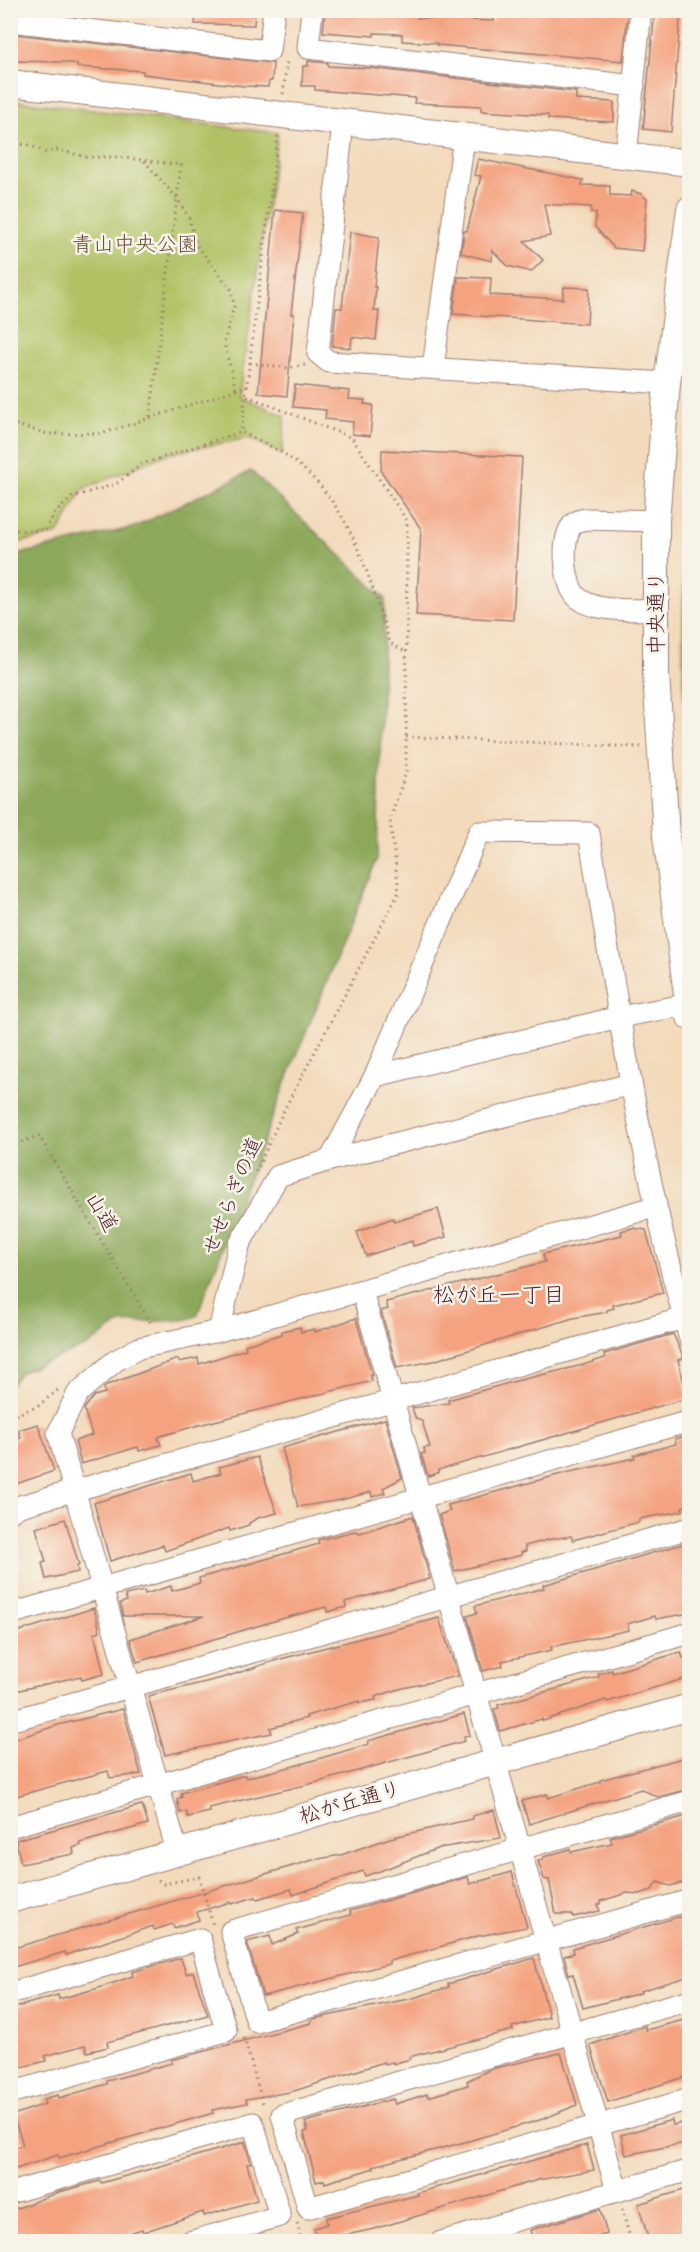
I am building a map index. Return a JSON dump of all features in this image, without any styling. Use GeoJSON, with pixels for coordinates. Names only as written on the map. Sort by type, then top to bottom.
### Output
{"type":"FeatureCollection","features":[{"type":"Feature","properties":{"kind":"street"},"geometry":{"type":"LineString","coordinates":[[10,21],[269,51],[274,10]]}},
{"type":"Feature","properties":{"kind":"street"},"geometry":{"type":"LineString","coordinates":[[312,10],[308,48],[634,86]]}},
{"type":"Feature","properties":{"kind":"street"},"geometry":{"type":"LineString","coordinates":[[626,156],[641,10]]}},
{"type":"Feature","properties":{"kind":"street"},"geometry":{"type":"LineString","coordinates":[[10,83],[690,164]]}},
{"type":"Feature","properties":{"kind":"street"},"geometry":{"type":"LineString","coordinates":[[343,123],[318,353],[328,362],[667,383]]}},
{"type":"Feature","properties":{"kind":"street"},"geometry":{"type":"LineString","coordinates":[[433,368],[464,137]]}},
{"type":"Feature","properties":{"kind":"street","name":"中央通り"},"geometry":{"type":"LineString","coordinates":[[689,1009],[666,836],[656,673],[656,521],[667,383],[690,209]]}},
{"type":"Feature","properties":{"kind":"street"},"geometry":{"type":"LineString","coordinates":[[656,521],[587,519],[577,521],[570,528],[567,538],[566,581],[577,597],[593,606],[656,610]]}},
{"type":"Feature","properties":{"kind":"street"},"geometry":{"type":"LineString","coordinates":[[330,1160],[375,1076],[479,832],[589,834],[619,1017],[654,1207],[690,1339]]}},
{"type":"Feature","properties":{"kind":"street"},"geometry":{"type":"LineString","coordinates":[[375,1076],[619,1017],[689,1009]]}},
{"type":"Feature","properties":{"kind":"street"},"geometry":{"type":"LineString","coordinates":[[219,1331],[239,1245],[278,1176],[330,1160],[631,1084]]}},
{"type":"Feature","properties":{"kind":"street"},"geometry":{"type":"LineString","coordinates":[[177,1851],[58,1433],[78,1393],[115,1360],[139,1348],[219,1331],[654,1207]]}},
{"type":"Feature","properties":{"kind":"street"},"geometry":{"type":"LineString","coordinates":[[362,1291],[617,2191]]}},
{"type":"Feature","properties":{"kind":"street"},"geometry":{"type":"LineString","coordinates":[[10,1512],[20,1506],[684,1318]]}},
{"type":"Feature","properties":{"kind":"street"},"geometry":{"type":"LineString","coordinates":[[10,1614],[690,1421]]}},
{"type":"Feature","properties":{"kind":"street"},"geometry":{"type":"LineString","coordinates":[[10,1720],[449,1598],[690,1528]]}},
{"type":"Feature","properties":{"kind":"street"},"geometry":{"type":"LineString","coordinates":[[10,1827],[690,1633]]}},
{"type":"Feature","properties":{"kind":"street","name":"松が丘通り"},"geometry":{"type":"LineString","coordinates":[[10,1900],[690,1707]]}},
{"type":"Feature","properties":{"kind":"street"},"geometry":{"type":"LineString","coordinates":[[690,1801],[231,1930],[257,2022],[690,1900]]}},
{"type":"Feature","properties":{"kind":"street"},"geometry":{"type":"LineString","coordinates":[[10,1993],[200,1940],[226,2031],[10,2093]]}},
{"type":"Feature","properties":{"kind":"street"},"geometry":{"type":"LineString","coordinates":[[690,2000],[282,2115],[308,2208],[690,2099]]}},
{"type":"Feature","properties":{"kind":"street"},"geometry":{"type":"LineString","coordinates":[[10,2193],[253,2123],[280,2216],[189,2241]]}},
{"type":"Feature","properties":{"kind":"street"},"geometry":{"type":"LineString","coordinates":[[441,2241],[690,2170]]}},
{"type":"Feature","properties":{"kind":"path"},"geometry":{"type":"LineString","coordinates":[[241,432],[287,56]]}},
{"type":"Feature","properties":{"kind":"path"},"geometry":{"type":"LineString","coordinates":[[10,143],[29,145],[45,152],[58,150],[86,157],[181,165],[150,418]]}},
{"type":"Feature","properties":{"kind":"path"},"geometry":{"type":"LineString","coordinates":[[143,160],[177,198],[189,218],[197,246],[231,289],[234,306],[224,343],[236,390]]}},
{"type":"Feature","properties":{"kind":"path"},"geometry":{"type":"LineString","coordinates":[[250,363],[288,368]]}},
{"type":"Feature","properties":{"kind":"path"},"geometry":{"type":"LineString","coordinates":[[10,423],[48,434],[104,433],[248,386]]}},
{"type":"Feature","properties":{"kind":"path"},"geometry":{"type":"LineString","coordinates":[[247,396],[352,438],[407,521],[406,737],[644,747]]}},
{"type":"Feature","properties":{"kind":"path"},"geometry":{"type":"LineString","coordinates":[[10,530],[45,531],[55,513],[72,497],[116,484],[142,464],[241,432],[293,460],[319,485],[340,512],[357,542],[390,643],[406,652]]}},
{"type":"Feature","properties":{"kind":"path","name":"せせらぎの道"},"geometry":{"type":"LineString","coordinates":[[256,1173],[283,1112],[399,892],[390,820],[406,772],[406,737]]}},
{"type":"Feature","properties":{"kind":"path","name":"山道"},"geometry":{"type":"LineString","coordinates":[[10,1146],[39,1136],[155,1330],[147,1332]]}},
{"type":"Feature","properties":{"kind":"path"},"geometry":{"type":"LineString","coordinates":[[10,1417],[38,1406],[59,1389]]}},
{"type":"Feature","properties":{"kind":"path"},"geometry":{"type":"LineString","coordinates":[[617,2191],[631,2241]]}},
{"type":"Feature","properties":{"kind":"green space","name":"青山中央公園"},"geometry":{"type":"Polygon","coordinates":[[[11,100],[278,133],[239,396],[285,416],[282,454],[248,438],[167,454],[83,489],[58,534],[11,544],[11,100]]]}},
{"type":"Feature","properties":{"kind":"green space"},"geometry":{"type":"Polygon","coordinates":[[[251,471],[385,598],[377,859],[283,1089],[197,1316],[184,1320],[120,1323],[87,1346],[19,1373],[11,1385],[11,556],[135,527],[251,471]]]}},
{"type":"Feature","properties":{"kind":"green space"},"geometry":{"type":"Polygon","coordinates":[[[689,502],[689,818],[683,660],[684,581],[689,502]]]}},
{"type":"Feature","properties":{"kind":"building"},"geometry":{"type":"Polygon","coordinates":[[[196,10],[255,10],[254,25],[195,24],[196,10]]]}},
{"type":"Feature","properties":{"kind":"building"},"geometry":{"type":"Polygon","coordinates":[[[325,10],[386,10],[418,14],[417,18],[494,21],[494,10],[628,10],[623,61],[402,41],[402,34],[374,33],[374,36],[323,32],[325,10]]]}},
{"type":"Feature","properties":{"kind":"building"},"geometry":{"type":"Polygon","coordinates":[[[655,10],[681,10],[671,132],[643,129],[655,10]]]}},
{"type":"Feature","properties":{"kind":"building"},"geometry":{"type":"Polygon","coordinates":[[[14,34],[273,63],[272,81],[269,81],[268,87],[244,86],[143,74],[143,71],[77,67],[77,64],[62,62],[10,61],[14,34]]]}},
{"type":"Feature","properties":{"kind":"building"},"geometry":{"type":"Polygon","coordinates":[[[308,61],[328,63],[328,66],[370,68],[576,92],[576,100],[614,102],[614,122],[548,119],[548,115],[481,111],[481,106],[414,103],[415,98],[315,90],[315,86],[302,86],[303,66],[308,66],[308,61]]]}},
{"type":"Feature","properties":{"kind":"building"},"geometry":{"type":"Polygon","coordinates":[[[478,159],[583,180],[582,185],[610,186],[610,195],[631,196],[632,191],[641,194],[647,199],[642,251],[614,248],[595,227],[596,213],[591,213],[591,207],[544,204],[550,236],[524,241],[543,260],[531,272],[508,266],[492,250],[492,261],[461,253],[464,231],[467,231],[481,176],[474,175],[478,159]]]}},
{"type":"Feature","properties":{"kind":"building"},"geometry":{"type":"Polygon","coordinates":[[[275,210],[303,213],[291,314],[294,314],[287,396],[258,393],[275,210]]]}},
{"type":"Feature","properties":{"kind":"building"},"geometry":{"type":"Polygon","coordinates":[[[350,232],[379,237],[374,287],[376,287],[374,311],[379,311],[376,340],[352,337],[351,348],[332,346],[336,308],[342,308],[350,232]]]}},
{"type":"Feature","properties":{"kind":"building"},"geometry":{"type":"Polygon","coordinates":[[[458,277],[491,278],[490,295],[563,299],[564,287],[589,288],[587,324],[453,314],[458,277]]]}},
{"type":"Feature","properties":{"kind":"building"},"geometry":{"type":"Polygon","coordinates":[[[295,385],[350,391],[349,399],[365,400],[364,404],[373,405],[370,436],[352,434],[353,422],[325,419],[326,410],[293,407],[295,385]]]}},
{"type":"Feature","properties":{"kind":"building"},"geometry":{"type":"Polygon","coordinates":[[[382,450],[522,457],[513,620],[416,615],[421,529],[381,471],[382,450]]]}},
{"type":"Feature","properties":{"kind":"building"},"geometry":{"type":"Polygon","coordinates":[[[438,1209],[446,1237],[413,1246],[412,1241],[366,1256],[357,1232],[393,1218],[394,1222],[438,1209]]]}},
{"type":"Feature","properties":{"kind":"building"},"geometry":{"type":"Polygon","coordinates":[[[632,1228],[646,1230],[663,1293],[613,1305],[614,1308],[607,1312],[573,1318],[433,1361],[397,1368],[381,1311],[388,1309],[386,1302],[545,1262],[543,1254],[622,1235],[621,1231],[632,1228]]]}},
{"type":"Feature","properties":{"kind":"building"},"geometry":{"type":"Polygon","coordinates":[[[356,1318],[372,1381],[199,1425],[161,1436],[158,1438],[161,1445],[139,1451],[138,1447],[81,1464],[75,1441],[92,1435],[84,1409],[94,1396],[105,1393],[104,1388],[107,1385],[178,1359],[179,1362],[198,1358],[199,1364],[246,1349],[245,1345],[282,1334],[282,1331],[300,1327],[301,1332],[315,1329],[315,1332],[356,1318]]]}},
{"type":"Feature","properties":{"kind":"building"},"geometry":{"type":"Polygon","coordinates":[[[673,1334],[684,1358],[678,1360],[688,1398],[438,1470],[438,1473],[428,1476],[421,1454],[425,1453],[424,1448],[430,1447],[422,1421],[416,1419],[412,1408],[449,1403],[448,1400],[583,1365],[605,1358],[604,1354],[673,1334]]]}},
{"type":"Feature","properties":{"kind":"building"},"geometry":{"type":"Polygon","coordinates":[[[385,1419],[402,1478],[383,1488],[385,1493],[372,1497],[371,1492],[298,1507],[282,1448],[385,1419]]]}},
{"type":"Feature","properties":{"kind":"building"},"geometry":{"type":"Polygon","coordinates":[[[38,1424],[54,1471],[10,1486],[10,1441],[21,1438],[18,1430],[38,1424]]]}},
{"type":"Feature","properties":{"kind":"building"},"geometry":{"type":"Polygon","coordinates":[[[690,1435],[690,1505],[682,1507],[683,1511],[639,1519],[639,1522],[573,1540],[571,1536],[551,1539],[525,1546],[526,1551],[521,1552],[522,1555],[455,1571],[439,1515],[450,1511],[448,1505],[565,1473],[635,1458],[634,1455],[676,1444],[675,1439],[690,1435]]]}},
{"type":"Feature","properties":{"kind":"building"},"geometry":{"type":"Polygon","coordinates":[[[257,1457],[277,1513],[258,1518],[249,1525],[230,1531],[229,1528],[165,1551],[163,1545],[110,1561],[94,1503],[191,1473],[193,1481],[221,1473],[219,1467],[257,1457]]]}},
{"type":"Feature","properties":{"kind":"building"},"geometry":{"type":"Polygon","coordinates":[[[413,1516],[430,1579],[345,1602],[346,1607],[327,1612],[326,1607],[137,1662],[130,1639],[204,1616],[123,1616],[120,1603],[127,1601],[125,1595],[144,1591],[145,1594],[171,1586],[172,1591],[200,1583],[199,1578],[319,1544],[318,1540],[355,1531],[360,1533],[413,1516]]]}},
{"type":"Feature","properties":{"kind":"building"},"geometry":{"type":"Polygon","coordinates":[[[65,1519],[79,1565],[77,1566],[78,1572],[46,1579],[42,1563],[46,1562],[36,1528],[65,1519]]]}},
{"type":"Feature","properties":{"kind":"building"},"geometry":{"type":"Polygon","coordinates":[[[686,1543],[690,1554],[690,1613],[656,1619],[655,1616],[627,1624],[629,1630],[551,1647],[552,1650],[502,1661],[503,1666],[483,1671],[467,1616],[477,1613],[475,1606],[544,1588],[543,1585],[686,1543]]]}},
{"type":"Feature","properties":{"kind":"building"},"geometry":{"type":"Polygon","coordinates":[[[94,1608],[100,1631],[94,1633],[104,1674],[82,1680],[81,1676],[15,1691],[10,1676],[10,1634],[94,1608]]]}},
{"type":"Feature","properties":{"kind":"building"},"geometry":{"type":"Polygon","coordinates":[[[439,1618],[458,1676],[399,1689],[375,1697],[376,1700],[359,1703],[359,1701],[306,1716],[307,1718],[270,1728],[272,1733],[165,1755],[148,1696],[226,1677],[277,1660],[439,1618]]]}},
{"type":"Feature","properties":{"kind":"building"},"geometry":{"type":"Polygon","coordinates":[[[681,1652],[683,1658],[690,1656],[690,1677],[607,1702],[606,1700],[543,1721],[542,1719],[500,1731],[494,1709],[499,1708],[498,1705],[599,1677],[598,1674],[612,1670],[612,1673],[681,1652]]]}},
{"type":"Feature","properties":{"kind":"building"},"geometry":{"type":"Polygon","coordinates":[[[123,1709],[141,1774],[110,1778],[108,1771],[13,1797],[10,1741],[58,1725],[123,1709]]]}},
{"type":"Feature","properties":{"kind":"building"},"geometry":{"type":"Polygon","coordinates":[[[464,1714],[470,1735],[464,1736],[465,1741],[318,1782],[209,1808],[210,1812],[188,1817],[186,1811],[180,1813],[177,1799],[182,1797],[181,1793],[245,1775],[246,1778],[294,1766],[369,1744],[368,1741],[464,1714]]]}},
{"type":"Feature","properties":{"kind":"building"},"geometry":{"type":"Polygon","coordinates":[[[690,1756],[690,1789],[658,1797],[641,1789],[529,1824],[522,1801],[547,1794],[548,1798],[600,1782],[600,1780],[690,1756]]]}},
{"type":"Feature","properties":{"kind":"building"},"geometry":{"type":"Polygon","coordinates":[[[142,1805],[148,1824],[80,1843],[81,1845],[73,1848],[74,1854],[21,1864],[16,1840],[142,1805]]]}},
{"type":"Feature","properties":{"kind":"building"},"geometry":{"type":"Polygon","coordinates":[[[494,1810],[501,1838],[439,1848],[365,1876],[363,1871],[293,1895],[291,1889],[257,1899],[256,1897],[231,1904],[231,1902],[197,1912],[199,1920],[174,1928],[173,1924],[154,1930],[153,1926],[66,1955],[65,1952],[10,1968],[10,1949],[313,1860],[341,1855],[390,1838],[472,1819],[472,1816],[494,1810]]]}},
{"type":"Feature","properties":{"kind":"building"},"geometry":{"type":"Polygon","coordinates":[[[690,1815],[690,1879],[670,1886],[657,1882],[652,1890],[639,1894],[627,1893],[601,1901],[598,1905],[600,1911],[573,1917],[572,1914],[556,1914],[549,1880],[544,1879],[538,1861],[543,1857],[570,1849],[571,1852],[612,1843],[610,1837],[690,1815]]]}},
{"type":"Feature","properties":{"kind":"building"},"geometry":{"type":"Polygon","coordinates":[[[512,1872],[527,1927],[478,1936],[389,1961],[389,1964],[263,1996],[247,1942],[270,1936],[272,1945],[298,1934],[296,1930],[351,1915],[350,1911],[468,1877],[470,1884],[512,1872]]]}},
{"type":"Feature","properties":{"kind":"building"},"geometry":{"type":"Polygon","coordinates":[[[678,1917],[690,1917],[690,1976],[640,1991],[641,1993],[583,2008],[573,1974],[569,1975],[564,1956],[574,1953],[573,1948],[678,1917]]]}},
{"type":"Feature","properties":{"kind":"building"},"geometry":{"type":"Polygon","coordinates":[[[181,1958],[186,1974],[193,1972],[208,2015],[107,2042],[108,2047],[87,2052],[85,2045],[45,2056],[46,2061],[10,2070],[10,2009],[58,1995],[59,1999],[102,1987],[133,1976],[132,1972],[181,1958]]]}},
{"type":"Feature","properties":{"kind":"building"},"geometry":{"type":"Polygon","coordinates":[[[534,1958],[549,2017],[512,2027],[513,2030],[409,2057],[410,2059],[393,2064],[393,2062],[385,2064],[384,2062],[291,2092],[246,2099],[247,2103],[212,2110],[213,2113],[59,2158],[58,2155],[10,2171],[10,2149],[23,2145],[13,2115],[45,2104],[43,2099],[58,2095],[59,2098],[107,2084],[107,2081],[172,2063],[171,2060],[311,2023],[313,2019],[413,1998],[449,1987],[448,1984],[534,1958]]]}},
{"type":"Feature","properties":{"kind":"building"},"geometry":{"type":"Polygon","coordinates":[[[684,2020],[690,2043],[690,2075],[608,2102],[590,2045],[645,2026],[646,2030],[684,2020]]]}},
{"type":"Feature","properties":{"kind":"building"},"geometry":{"type":"Polygon","coordinates":[[[561,2053],[577,2105],[543,2119],[373,2166],[374,2168],[325,2183],[324,2180],[316,2182],[304,2132],[308,2131],[305,2122],[393,2099],[395,2104],[427,2094],[428,2097],[468,2085],[467,2081],[491,2069],[561,2053]]]}},
{"type":"Feature","properties":{"kind":"building"},"geometry":{"type":"Polygon","coordinates":[[[672,2120],[673,2125],[690,2121],[690,2142],[626,2155],[621,2135],[672,2120]]]}},
{"type":"Feature","properties":{"kind":"building"},"geometry":{"type":"Polygon","coordinates":[[[245,2142],[251,2163],[247,2164],[257,2200],[204,2216],[203,2212],[143,2232],[142,2229],[114,2238],[115,2241],[19,2241],[10,2211],[59,2192],[100,2181],[101,2183],[245,2142]]]}},
{"type":"Feature","properties":{"kind":"building"},"geometry":{"type":"Polygon","coordinates":[[[587,2145],[594,2170],[538,2180],[374,2229],[318,2241],[314,2228],[327,2224],[326,2218],[418,2195],[417,2193],[587,2145]]]}},
{"type":"Feature","properties":{"kind":"building"},"geometry":{"type":"Polygon","coordinates":[[[690,2188],[690,2241],[649,2241],[638,2204],[690,2188]]]}},
{"type":"Feature","properties":{"kind":"building"},"geometry":{"type":"Polygon","coordinates":[[[600,2209],[607,2234],[584,2241],[533,2241],[530,2230],[600,2209]]]}},
{"type":"Feature","properties":{"kind":"district","name":"松が丘一丁目"},"geometry":{"type":"Point","coordinates":[499,1294]}}]}
